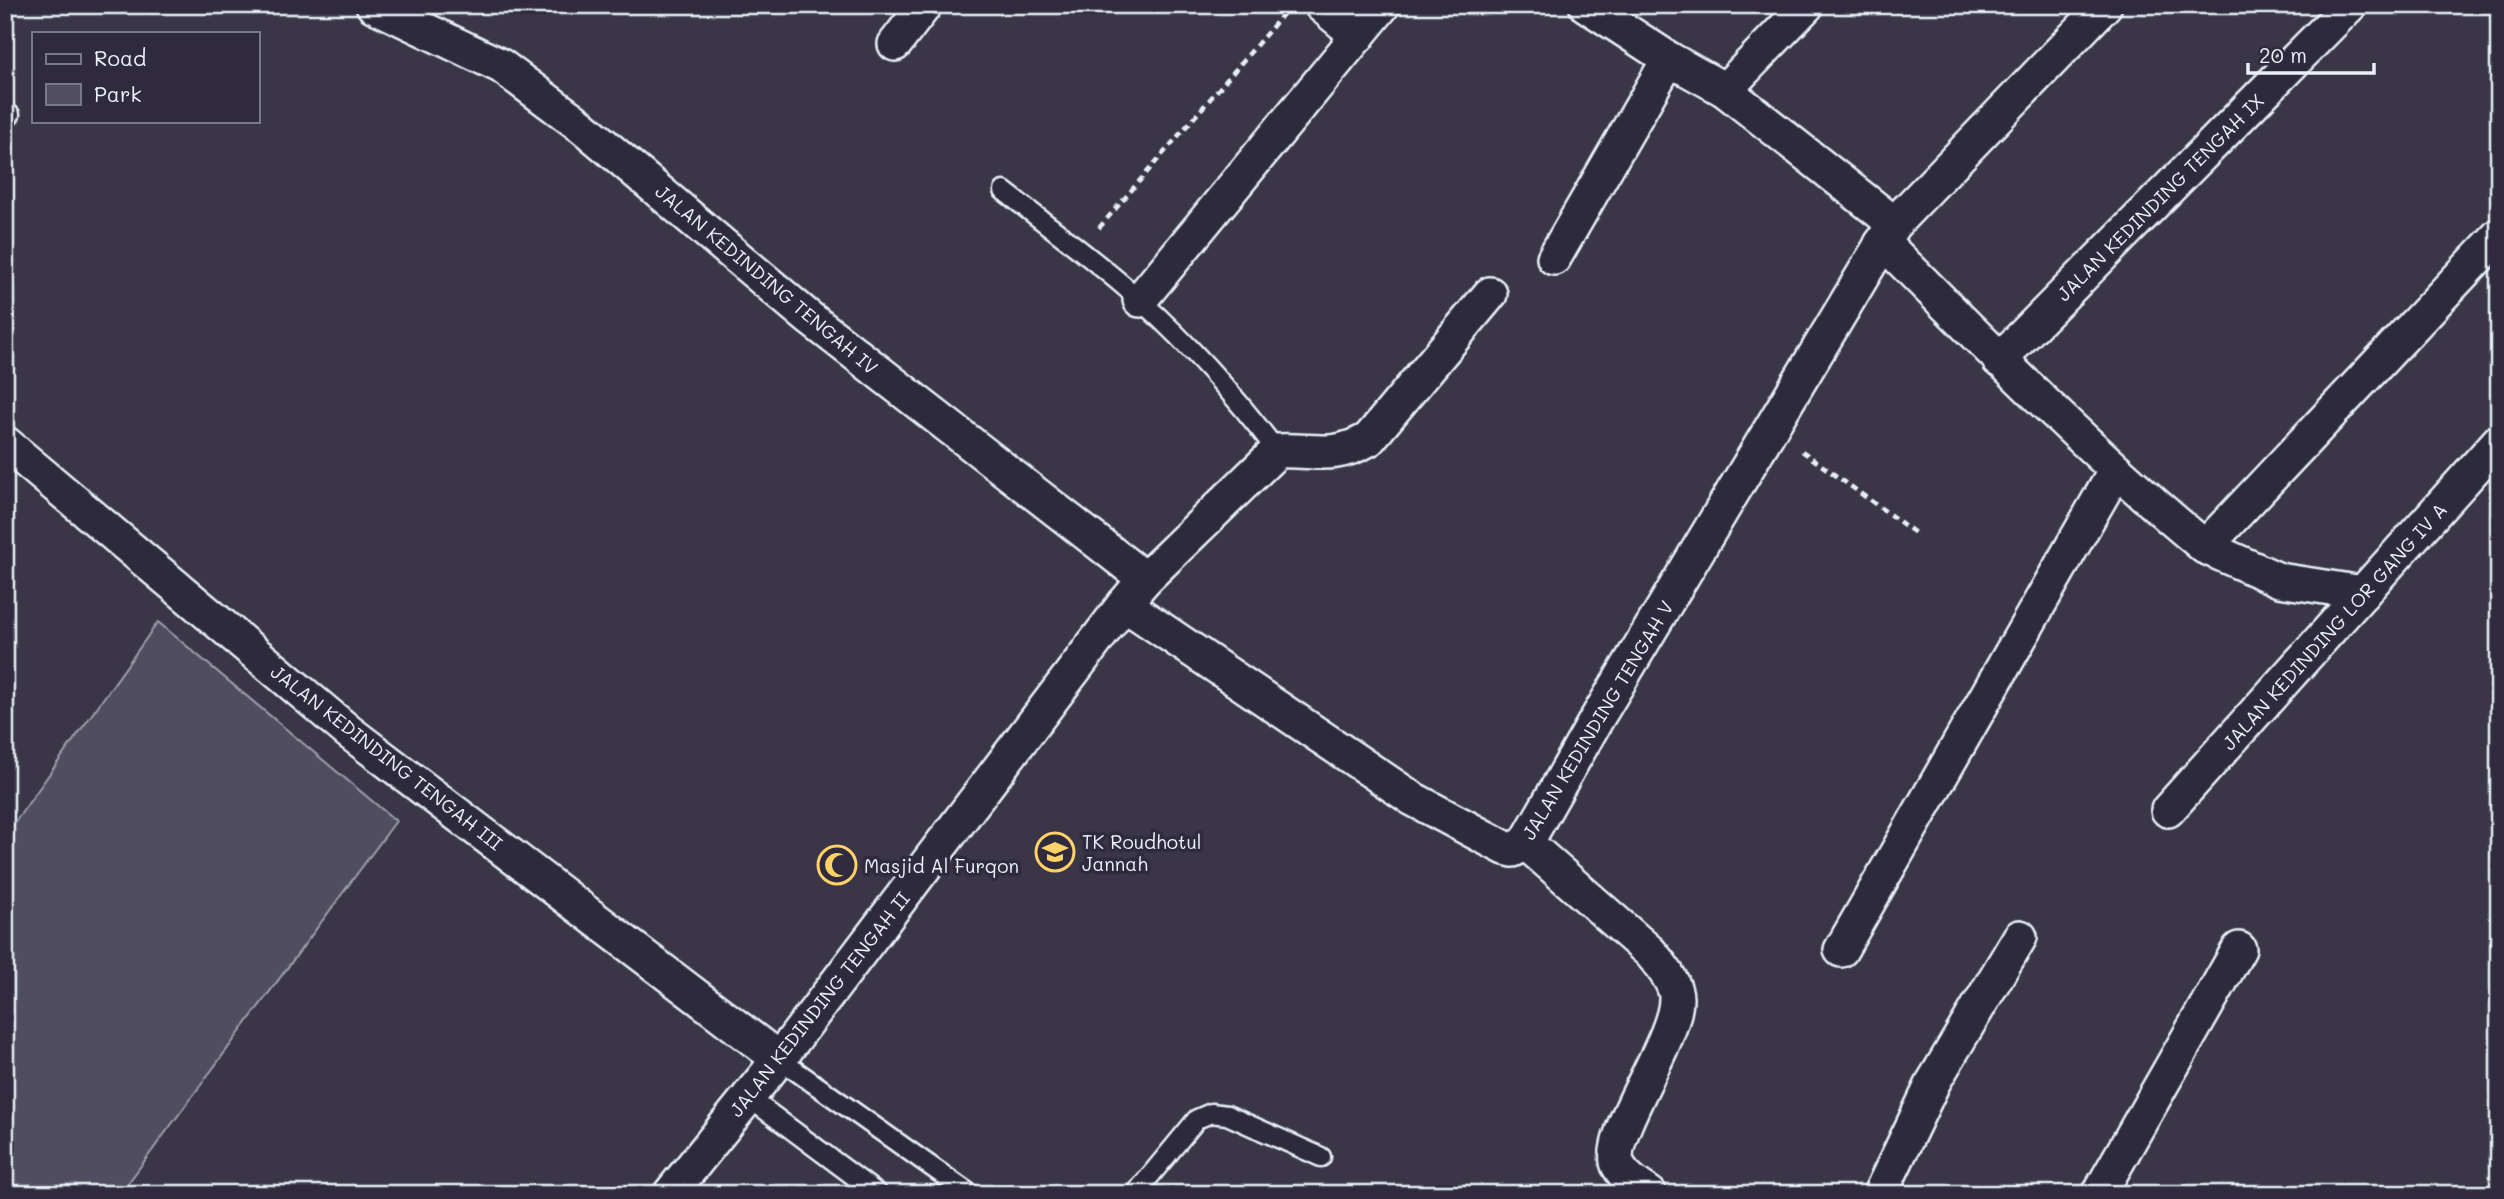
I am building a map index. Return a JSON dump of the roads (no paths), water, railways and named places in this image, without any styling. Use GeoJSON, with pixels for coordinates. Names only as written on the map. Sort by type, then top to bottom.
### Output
{"type":"FeatureCollection","features":[{"type":"Feature","properties":{"kind":"street","name":"JALAN KEDINDING TENGAH IV"},"geometry":{"type":"LineString","coordinates":[[373,5],[501,66],[583,127],[808,317],[1145,579]]}},
{"type":"Feature","properties":{"kind":"street"},"geometry":{"type":"LineString","coordinates":[[895,44],[925,5]]}},
{"type":"Feature","properties":{"kind":"street"},"geometry":{"type":"LineString","coordinates":[[1321,5],[1358,36]]}},
{"type":"Feature","properties":{"kind":"street"},"geometry":{"type":"LineString","coordinates":[[1140,300],[1383,5]]}},
{"type":"Feature","properties":{"kind":"street"},"geometry":{"type":"LineString","coordinates":[[1586,5],[1670,59],[1725,90],[1881,213],[1893,252],[1999,360],[2116,470],[2206,547],[2279,580],[2363,593]]}},
{"type":"Feature","properties":{"kind":"street"},"geometry":{"type":"LineString","coordinates":[[1725,90],[1807,5]]}},
{"type":"Feature","properties":{"kind":"street","name":"JALAN KEDINDING TENGAH V"},"geometry":{"type":"LineString","coordinates":[[1124,604],[1413,799],[1505,848],[1513,850],[1526,843],[1887,235],[2105,5]]}},
{"type":"Feature","properties":{"kind":"street","name":"JALAN KEDINDING TENGAH IX"},"geometry":{"type":"LineString","coordinates":[[1999,360],[2350,5]]}},
{"type":"Feature","properties":{"kind":"street"},"geometry":{"type":"LineString","coordinates":[[1554,258],[1670,59]]}},
{"type":"Feature","properties":{"kind":"street"},"geometry":{"type":"LineString","coordinates":[[2206,547],[2499,235]]}},
{"type":"Feature","properties":{"kind":"street"},"geometry":{"type":"LineString","coordinates":[[1277,451],[1332,454],[1347,451],[1368,439],[1490,294]]}},
{"type":"Feature","properties":{"kind":"street","name":"JALAN KEDINDING LOR GANG IV A"},"geometry":{"type":"LineString","coordinates":[[2168,810],[2499,442]]}},
{"type":"Feature","properties":{"kind":"street","name":"JALAN KEDINDING TENGAH III"},"geometry":{"type":"LineString","coordinates":[[5,443],[349,732],[779,1059]]}},
{"type":"Feature","properties":{"kind":"street","name":"JALAN KEDINDING TENGAH II"},"geometry":{"type":"LineString","coordinates":[[670,1194],[779,1059],[1124,604],[1145,579],[1277,451]]}},
{"type":"Feature","properties":{"kind":"street"},"geometry":{"type":"LineString","coordinates":[[1840,950],[2116,470]]}},
{"type":"Feature","properties":{"kind":"street"},"geometry":{"type":"LineString","coordinates":[[1526,843],[1650,952],[1666,972],[1676,997],[1671,1026],[1618,1142],[1617,1163],[1632,1182],[1650,1194]]}},
{"type":"Feature","properties":{"kind":"street"},"geometry":{"type":"LineString","coordinates":[[1880,1194],[1934,1081],[2020,937]]}},
{"type":"Feature","properties":{"kind":"street"},"geometry":{"type":"LineString","coordinates":[[2099,1194],[2239,949]]}},
{"type":"Feature","properties":{"kind":"lane"},"geometry":{"type":"LineString","coordinates":[[1004,191],[1140,300],[1233,394],[1277,451]]}},
{"type":"Feature","properties":{"kind":"lane"},"geometry":{"type":"LineString","coordinates":[[779,1059],[971,1194]]}},
{"type":"Feature","properties":{"kind":"lane"},"geometry":{"type":"LineString","coordinates":[[748,1097],[878,1194]]}},
{"type":"Feature","properties":{"kind":"lane"},"geometry":{"type":"LineString","coordinates":[[1135,1194],[1197,1119],[1211,1113],[1227,1115],[1321,1157]]}},
{"type":"Feature","properties":{"kind":"place","name":"TK Roudhotul Jannah"},"geometry":{"type":"Point","coordinates":[1055,852]}},
{"type":"Feature","properties":{"kind":"place","name":"Masjid Al Furqon"},"geometry":{"type":"Point","coordinates":[837,865]}}]}
